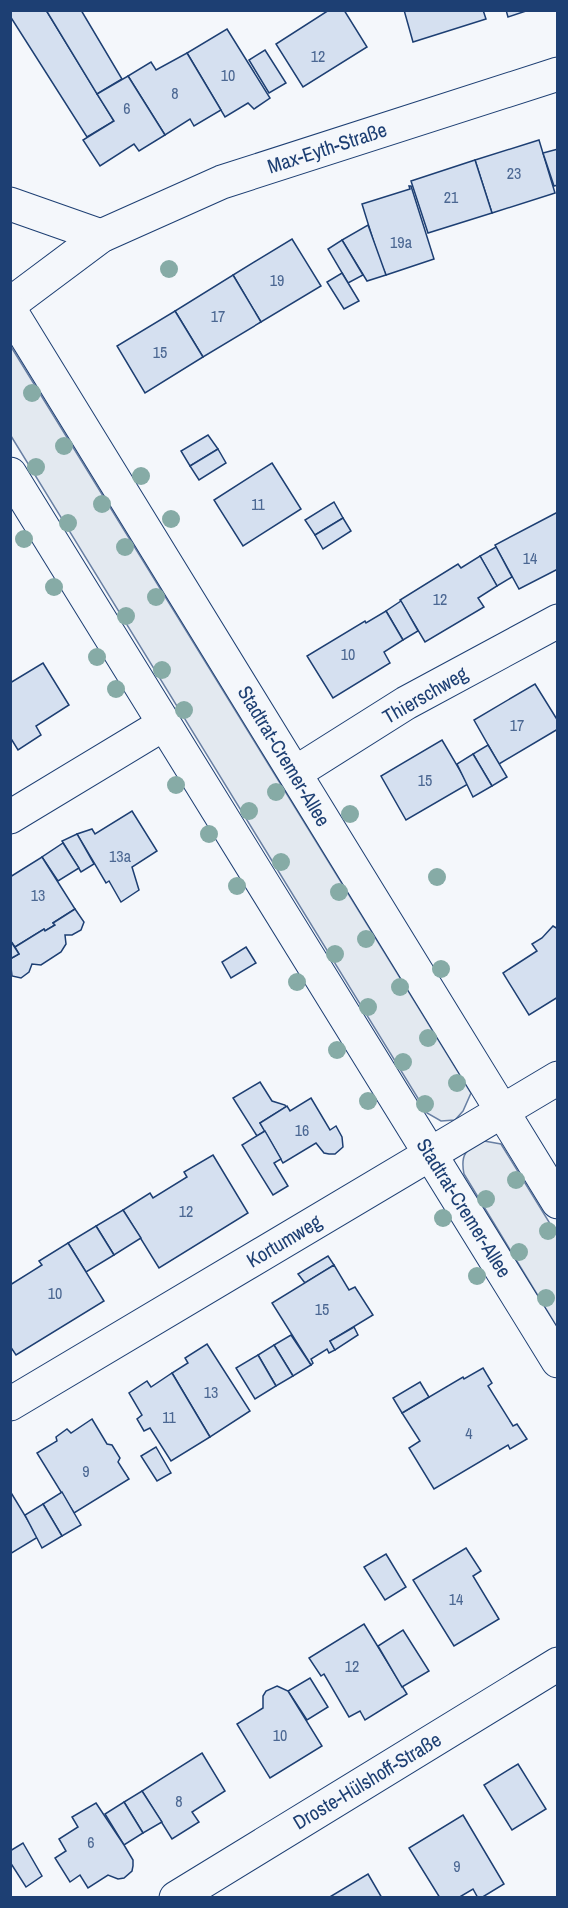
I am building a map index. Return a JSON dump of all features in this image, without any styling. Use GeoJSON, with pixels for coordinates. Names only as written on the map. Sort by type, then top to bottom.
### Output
{"type":"FeatureCollection","features":[{"type":"Feature","properties":{"kind":"street","name":"Max-Eyth-Straße"},"geometry":{"type":"LineString","coordinates":[[10,304],[102,236],[222,182],[558,74]]}},
{"type":"Feature","properties":{"kind":"street"},"geometry":{"type":"LineString","coordinates":[[10,204],[102,236]]}},
{"type":"Feature","properties":{"kind":"street","name":"Stadtrat-Cremer-Allee"},"geometry":{"type":"LineString","coordinates":[[10,310],[558,1202]]}},
{"type":"Feature","properties":{"kind":"street","name":"Stadtrat-Cremer-Allee"},"geometry":{"type":"LineString","coordinates":[[10,474],[558,1361]]}},
{"type":"Feature","properties":{"kind":"street","name":"Thierschweg"},"geometry":{"type":"LineString","coordinates":[[295,773],[406,703],[558,621]]}},
{"type":"Feature","properties":{"kind":"street"},"geometry":{"type":"LineString","coordinates":[[10,818],[164,724]]}},
{"type":"Feature","properties":{"kind":"street","name":"Kortumweg"},"geometry":{"type":"LineString","coordinates":[[10,1404],[558,1078]]}},
{"type":"Feature","properties":{"kind":"street","name":"Droste-Hülshoff-Straße"},"geometry":{"type":"LineString","coordinates":[[176,1898],[558,1664]]}},
{"type":"Feature","properties":{"kind":"shaded area"},"geometry":{"type":"Polygon","coordinates":[[[10,345],[471,1093],[463,1111],[455,1120],[441,1121],[427,1113],[11,436],[10,345]]]}},
{"type":"Feature","properties":{"kind":"shaded area"},"geometry":{"type":"Polygon","coordinates":[[[484,1141],[501,1144],[557,1235],[557,1327],[464,1174],[463,1162],[466,1153],[484,1141]]]}},
{"type":"Feature","properties":{"kind":"building"},"geometry":{"type":"Polygon","coordinates":[[[10,10],[46,10],[114,121],[87,137],[10,16],[10,10]]]}},
{"type":"Feature","properties":{"kind":"building"},"geometry":{"type":"Polygon","coordinates":[[[46,10],[81,10],[122,79],[97,94],[46,10]]]}},
{"type":"Feature","properties":{"kind":"building"},"geometry":{"type":"Polygon","coordinates":[[[329,10],[344,10],[367,47],[303,87],[276,44],[329,10]]]}},
{"type":"Feature","properties":{"kind":"building"},"geometry":{"type":"Polygon","coordinates":[[[404,10],[483,10],[486,19],[413,42],[404,10]]]}},
{"type":"Feature","properties":{"kind":"building"},"geometry":{"type":"Polygon","coordinates":[[[506,10],[529,10],[508,17],[506,10]]]}},
{"type":"Feature","properties":{"kind":"building"},"geometry":{"type":"Polygon","coordinates":[[[227,29],[270,98],[254,109],[248,103],[225,117],[187,53],[227,29]]]}},
{"type":"Feature","properties":{"kind":"building"},"geometry":{"type":"Polygon","coordinates":[[[265,50],[286,83],[269,93],[249,60],[265,50]]]}},
{"type":"Feature","properties":{"kind":"building"},"geometry":{"type":"Polygon","coordinates":[[[187,53],[221,110],[194,126],[190,119],[165,135],[128,76],[151,62],[156,70],[187,53]]]}},
{"type":"Feature","properties":{"kind":"building"},"geometry":{"type":"Polygon","coordinates":[[[128,76],[165,135],[139,151],[134,144],[100,166],[83,140],[114,121],[97,94],[128,76]]]}},
{"type":"Feature","properties":{"kind":"building"},"geometry":{"type":"Polygon","coordinates":[[[539,140],[555,193],[492,213],[475,160],[539,140]]]}},
{"type":"Feature","properties":{"kind":"building"},"geometry":{"type":"Polygon","coordinates":[[[558,149],[558,185],[554,186],[543,153],[558,149]]]}},
{"type":"Feature","properties":{"kind":"building"},"geometry":{"type":"Polygon","coordinates":[[[475,160],[492,213],[428,233],[411,181],[475,160]]]}},
{"type":"Feature","properties":{"kind":"building"},"geometry":{"type":"Polygon","coordinates":[[[409,186],[411,186],[434,259],[386,275],[362,204],[410,189],[409,186]]]}},
{"type":"Feature","properties":{"kind":"building"},"geometry":{"type":"Polygon","coordinates":[[[368,225],[386,275],[367,281],[342,240],[368,225]]]}},
{"type":"Feature","properties":{"kind":"building"},"geometry":{"type":"Polygon","coordinates":[[[292,239],[321,286],[261,322],[233,275],[292,239]]]}},
{"type":"Feature","properties":{"kind":"building"},"geometry":{"type":"Polygon","coordinates":[[[342,240],[363,275],[348,283],[328,249],[342,240]]]}},
{"type":"Feature","properties":{"kind":"building"},"geometry":{"type":"Polygon","coordinates":[[[342,273],[359,301],[344,309],[327,282],[342,273]]]}},
{"type":"Feature","properties":{"kind":"building"},"geometry":{"type":"Polygon","coordinates":[[[233,275],[261,322],[203,357],[175,311],[233,275]]]}},
{"type":"Feature","properties":{"kind":"building"},"geometry":{"type":"Polygon","coordinates":[[[175,311],[203,357],[145,393],[117,346],[175,311]]]}},
{"type":"Feature","properties":{"kind":"building"},"geometry":{"type":"Polygon","coordinates":[[[208,435],[218,449],[190,466],[181,451],[208,435]]]}},
{"type":"Feature","properties":{"kind":"building"},"geometry":{"type":"Polygon","coordinates":[[[218,449],[226,463],[199,480],[190,466],[218,449]]]}},
{"type":"Feature","properties":{"kind":"building"},"geometry":{"type":"Polygon","coordinates":[[[272,463],[301,509],[243,546],[214,500],[272,463]]]}},
{"type":"Feature","properties":{"kind":"building"},"geometry":{"type":"Polygon","coordinates":[[[334,502],[343,518],[315,535],[305,520],[334,502]]]}},
{"type":"Feature","properties":{"kind":"building"},"geometry":{"type":"Polygon","coordinates":[[[556,513],[558,515],[558,569],[519,589],[495,545],[556,513]]]}},
{"type":"Feature","properties":{"kind":"building"},"geometry":{"type":"Polygon","coordinates":[[[343,518],[351,531],[323,549],[315,535],[343,518]]]}},
{"type":"Feature","properties":{"kind":"building"},"geometry":{"type":"Polygon","coordinates":[[[496,547],[512,577],[497,586],[480,556],[496,547]]]}},
{"type":"Feature","properties":{"kind":"building"},"geometry":{"type":"Polygon","coordinates":[[[480,556],[497,586],[478,598],[484,607],[425,642],[400,600],[458,564],[461,568],[480,556]]]}},
{"type":"Feature","properties":{"kind":"building"},"geometry":{"type":"Polygon","coordinates":[[[401,601],[418,631],[403,640],[386,611],[401,601]]]}},
{"type":"Feature","properties":{"kind":"building"},"geometry":{"type":"Polygon","coordinates":[[[386,611],[403,640],[384,652],[390,663],[333,698],[307,656],[386,611]]]}},
{"type":"Feature","properties":{"kind":"building"},"geometry":{"type":"Polygon","coordinates":[[[43,663],[69,705],[36,726],[41,735],[18,750],[10,737],[10,683],[43,663]]]}},
{"type":"Feature","properties":{"kind":"building"},"geometry":{"type":"Polygon","coordinates":[[[535,684],[558,721],[558,729],[499,764],[474,720],[535,684]]]}},
{"type":"Feature","properties":{"kind":"building"},"geometry":{"type":"Polygon","coordinates":[[[442,740],[468,784],[406,820],[381,776],[442,740]]]}},
{"type":"Feature","properties":{"kind":"building"},"geometry":{"type":"Polygon","coordinates":[[[488,745],[507,777],[492,786],[473,754],[488,745]]]}},
{"type":"Feature","properties":{"kind":"building"},"geometry":{"type":"Polygon","coordinates":[[[473,754],[492,786],[473,797],[457,764],[473,754]]]}},
{"type":"Feature","properties":{"kind":"building"},"geometry":{"type":"Polygon","coordinates":[[[132,811],[157,851],[132,867],[139,890],[121,902],[109,881],[106,883],[77,834],[92,829],[95,834],[132,811]]]}},
{"type":"Feature","properties":{"kind":"building"},"geometry":{"type":"Polygon","coordinates":[[[77,834],[94,864],[81,872],[62,841],[77,834]]]}},
{"type":"Feature","properties":{"kind":"building"},"geometry":{"type":"Polygon","coordinates":[[[63,843],[79,868],[58,881],[42,857],[63,843]]]}},
{"type":"Feature","properties":{"kind":"building"},"geometry":{"type":"Polygon","coordinates":[[[42,857],[75,909],[53,923],[55,925],[15,947],[10,940],[10,877],[42,857]]]}},
{"type":"Feature","properties":{"kind":"building"},"geometry":{"type":"Polygon","coordinates":[[[75,909],[84,922],[81,930],[72,935],[65,935],[66,944],[61,952],[41,965],[32,964],[29,972],[21,978],[12,976],[10,959],[19,954],[15,947],[55,925],[53,923],[75,909]]]}},
{"type":"Feature","properties":{"kind":"building"},"geometry":{"type":"Polygon","coordinates":[[[553,926],[558,929],[558,997],[529,1015],[503,973],[537,951],[532,944],[542,938],[553,926]]]}},
{"type":"Feature","properties":{"kind":"building"},"geometry":{"type":"Polygon","coordinates":[[[10,940],[19,954],[10,959],[10,940]]]}},
{"type":"Feature","properties":{"kind":"building"},"geometry":{"type":"Polygon","coordinates":[[[246,947],[256,963],[231,978],[222,962],[246,947]]]}},
{"type":"Feature","properties":{"kind":"building"},"geometry":{"type":"Polygon","coordinates":[[[260,1082],[272,1101],[286,1107],[260,1123],[265,1131],[257,1136],[233,1098],[260,1082]]]}},
{"type":"Feature","properties":{"kind":"building"},"geometry":{"type":"Polygon","coordinates":[[[311,1098],[330,1130],[336,1126],[342,1137],[343,1147],[335,1154],[329,1154],[324,1153],[316,1143],[283,1163],[260,1123],[287,1106],[290,1111],[311,1098]]]}},
{"type":"Feature","properties":{"kind":"building"},"geometry":{"type":"Polygon","coordinates":[[[265,1131],[281,1159],[274,1163],[288,1186],[273,1195],[242,1145],[265,1131]]]}},
{"type":"Feature","properties":{"kind":"building"},"geometry":{"type":"Polygon","coordinates":[[[213,1155],[248,1213],[159,1268],[123,1210],[150,1193],[153,1198],[187,1177],[184,1172],[213,1155]]]}},
{"type":"Feature","properties":{"kind":"building"},"geometry":{"type":"Polygon","coordinates":[[[123,1210],[141,1238],[114,1255],[96,1226],[123,1210]]]}},
{"type":"Feature","properties":{"kind":"building"},"geometry":{"type":"Polygon","coordinates":[[[96,1226],[114,1255],[86,1272],[68,1243],[96,1226]]]}},
{"type":"Feature","properties":{"kind":"building"},"geometry":{"type":"Polygon","coordinates":[[[68,1243],[104,1301],[16,1355],[10,1346],[10,1285],[42,1265],[39,1261],[68,1243]]]}},
{"type":"Feature","properties":{"kind":"building"},"geometry":{"type":"Polygon","coordinates":[[[328,1256],[334,1265],[305,1283],[298,1274],[328,1256]]]}},
{"type":"Feature","properties":{"kind":"building"},"geometry":{"type":"Polygon","coordinates":[[[334,1265],[349,1290],[355,1287],[373,1315],[330,1341],[335,1350],[329,1353],[327,1349],[311,1359],[313,1363],[311,1365],[272,1303],[334,1265]]]}},
{"type":"Feature","properties":{"kind":"building"},"geometry":{"type":"Polygon","coordinates":[[[354,1327],[358,1335],[335,1350],[330,1341],[354,1327]]]}},
{"type":"Feature","properties":{"kind":"building"},"geometry":{"type":"Polygon","coordinates":[[[291,1335],[311,1365],[293,1376],[274,1345],[291,1335]]]}},
{"type":"Feature","properties":{"kind":"building"},"geometry":{"type":"Polygon","coordinates":[[[207,1344],[250,1411],[210,1437],[172,1373],[188,1363],[185,1358],[207,1344]]]}},
{"type":"Feature","properties":{"kind":"building"},"geometry":{"type":"Polygon","coordinates":[[[274,1345],[293,1376],[276,1386],[258,1355],[274,1345]]]}},
{"type":"Feature","properties":{"kind":"building"},"geometry":{"type":"Polygon","coordinates":[[[258,1355],[276,1386],[255,1399],[236,1368],[258,1355]]]}},
{"type":"Feature","properties":{"kind":"building"},"geometry":{"type":"Polygon","coordinates":[[[483,1368],[492,1383],[488,1386],[513,1426],[517,1424],[527,1439],[510,1449],[508,1445],[434,1489],[409,1448],[420,1441],[402,1413],[463,1377],[464,1379],[483,1368]]]}},
{"type":"Feature","properties":{"kind":"building"},"geometry":{"type":"Polygon","coordinates":[[[172,1373],[210,1437],[171,1461],[150,1428],[144,1431],[137,1419],[142,1415],[129,1393],[147,1381],[151,1387],[172,1373]]]}},
{"type":"Feature","properties":{"kind":"building"},"geometry":{"type":"Polygon","coordinates":[[[420,1382],[429,1397],[402,1413],[393,1398],[420,1382]]]}},
{"type":"Feature","properties":{"kind":"building"},"geometry":{"type":"Polygon","coordinates":[[[92,1419],[107,1444],[112,1445],[120,1458],[118,1462],[129,1479],[74,1513],[37,1453],[57,1441],[56,1437],[67,1429],[71,1433],[92,1419]]]}},
{"type":"Feature","properties":{"kind":"building"},"geometry":{"type":"Polygon","coordinates":[[[156,1447],[171,1473],[157,1481],[141,1456],[156,1447]]]}},
{"type":"Feature","properties":{"kind":"building"},"geometry":{"type":"Polygon","coordinates":[[[10,1491],[38,1537],[10,1554],[10,1491]]]}},
{"type":"Feature","properties":{"kind":"building"},"geometry":{"type":"Polygon","coordinates":[[[62,1492],[81,1525],[62,1536],[43,1504],[62,1492]]]}},
{"type":"Feature","properties":{"kind":"building"},"geometry":{"type":"Polygon","coordinates":[[[43,1504],[62,1536],[42,1548],[25,1515],[43,1504]]]}},
{"type":"Feature","properties":{"kind":"building"},"geometry":{"type":"Polygon","coordinates":[[[466,1548],[481,1571],[473,1576],[499,1619],[454,1646],[413,1580],[466,1548]]]}},
{"type":"Feature","properties":{"kind":"building"},"geometry":{"type":"Polygon","coordinates":[[[386,1554],[406,1587],[385,1600],[364,1567],[386,1554]]]}},
{"type":"Feature","properties":{"kind":"building"},"geometry":{"type":"Polygon","coordinates":[[[364,1624],[407,1694],[365,1720],[360,1711],[349,1717],[324,1674],[321,1676],[309,1658],[364,1624]]]}},
{"type":"Feature","properties":{"kind":"building"},"geometry":{"type":"Polygon","coordinates":[[[403,1630],[429,1671],[402,1687],[378,1646],[403,1630]]]}},
{"type":"Feature","properties":{"kind":"building"},"geometry":{"type":"Polygon","coordinates":[[[310,1678],[328,1707],[307,1720],[288,1691],[310,1678]]]}},
{"type":"Feature","properties":{"kind":"building"},"geometry":{"type":"Polygon","coordinates":[[[277,1686],[288,1691],[322,1746],[270,1778],[237,1724],[263,1708],[263,1696],[266,1691],[277,1686]]]}},
{"type":"Feature","properties":{"kind":"building"},"geometry":{"type":"Polygon","coordinates":[[[202,1753],[225,1791],[192,1812],[199,1822],[172,1839],[142,1791],[202,1753]]]}},
{"type":"Feature","properties":{"kind":"building"},"geometry":{"type":"Polygon","coordinates":[[[518,1764],[546,1809],[512,1830],[484,1785],[518,1764]]]}},
{"type":"Feature","properties":{"kind":"building"},"geometry":{"type":"Polygon","coordinates":[[[142,1791],[162,1822],[143,1833],[124,1802],[142,1791]]]}},
{"type":"Feature","properties":{"kind":"building"},"geometry":{"type":"Polygon","coordinates":[[[124,1802],[143,1833],[124,1845],[105,1814],[124,1802]]]}},
{"type":"Feature","properties":{"kind":"building"},"geometry":{"type":"Polygon","coordinates":[[[96,1803],[133,1860],[133,1866],[132,1871],[124,1878],[118,1879],[108,1875],[88,1888],[80,1875],[70,1882],[55,1858],[66,1851],[59,1839],[78,1827],[72,1817],[96,1803]]]}},
{"type":"Feature","properties":{"kind":"building"},"geometry":{"type":"Polygon","coordinates":[[[463,1815],[504,1884],[481,1898],[478,1898],[473,1889],[458,1898],[440,1898],[409,1848],[463,1815]]]}},
{"type":"Feature","properties":{"kind":"building"},"geometry":{"type":"Polygon","coordinates":[[[23,1843],[42,1876],[26,1887],[10,1862],[10,1851],[23,1843]]]}},
{"type":"Feature","properties":{"kind":"building"},"geometry":{"type":"Polygon","coordinates":[[[368,1874],[382,1898],[328,1898],[368,1874]]]}}]}
